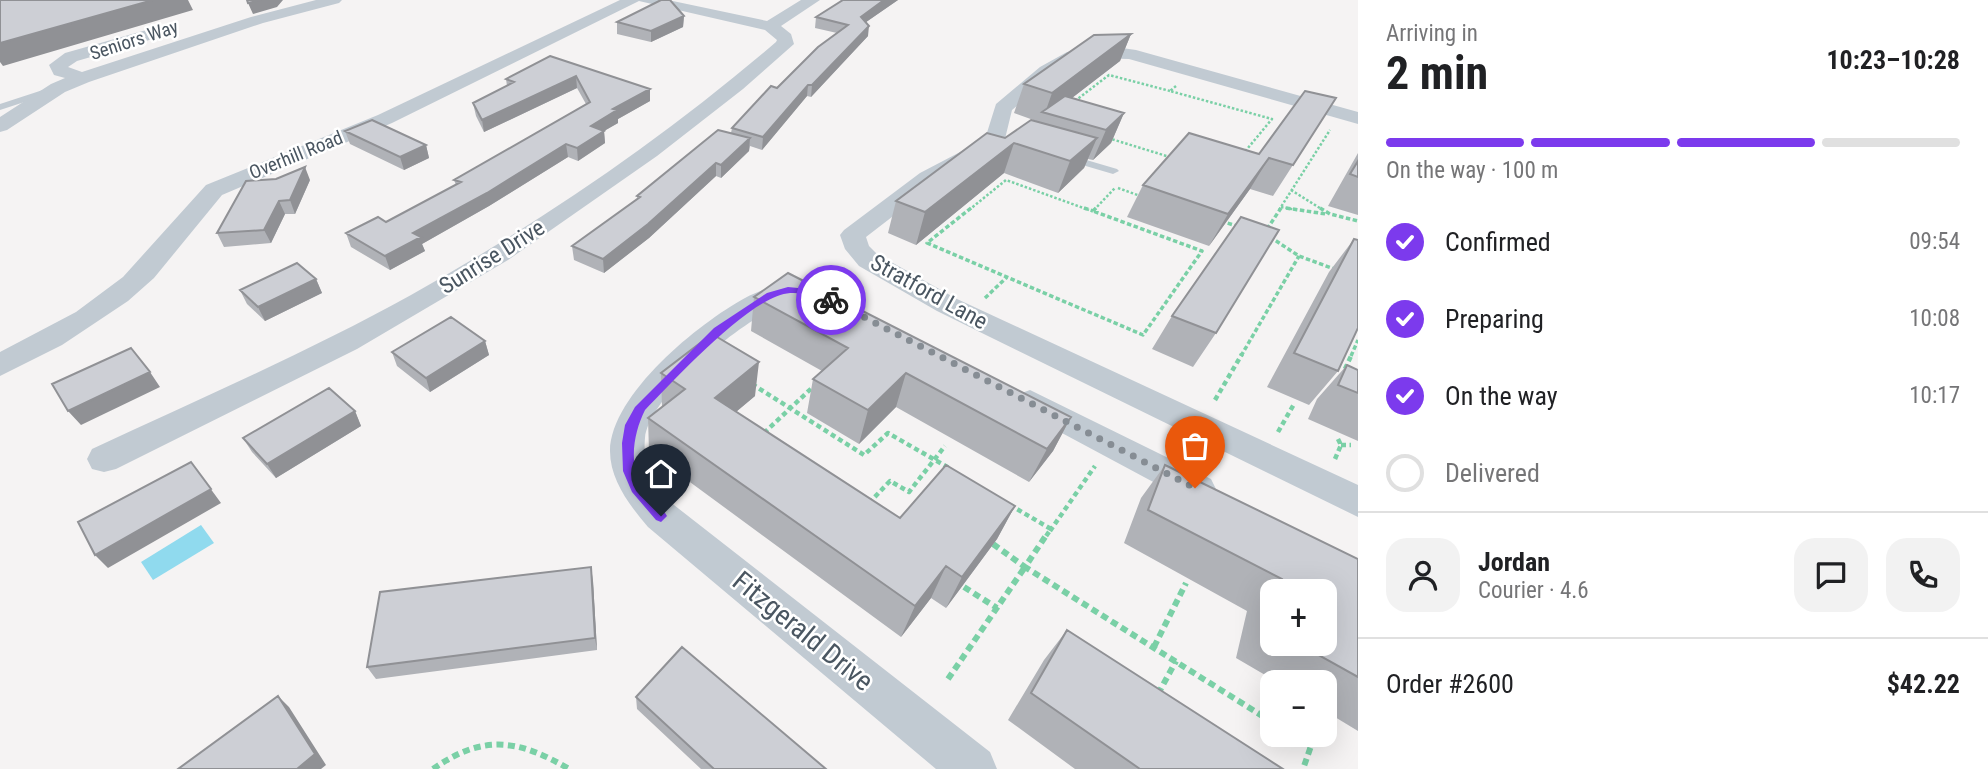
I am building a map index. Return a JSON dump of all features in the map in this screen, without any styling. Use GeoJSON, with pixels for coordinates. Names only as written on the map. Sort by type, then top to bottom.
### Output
{"type":"FeatureCollection","features":[{"type":"Feature","properties":{"kind":"street","name":"Seniors Way"},"geometry":{"type":"LineString","coordinates":[[0,126],[58,88],[82,78],[257,20],[331,0]]}},
{"type":"Feature","properties":{"kind":"street","name":"Overhill Road"},"geometry":{"type":"LineString","coordinates":[[0,365],[90,315],[133,283],[173,240],[197,205],[214,190],[397,114],[632,0]]}},
{"type":"Feature","properties":{"kind":"street"},"geometry":{"type":"LineString","coordinates":[[646,0],[769,26],[812,0]]}},
{"type":"Feature","properties":{"kind":"street","name":"Sunrise Drive"},"geometry":{"type":"LineString","coordinates":[[104,459],[380,324],[467,275],[564,213],[646,155],[785,44],[785,38],[769,26]]}},
{"type":"Feature","properties":{"kind":"street"},"geometry":{"type":"LineString","coordinates":[[82,78],[60,71],[58,65],[71,57],[157,32]]}},
{"type":"Feature","properties":{"kind":"street","name":"Stratford Lane"},"geometry":{"type":"LineString","coordinates":[[1358,118],[1130,54],[1098,50],[1073,54],[1003,108],[1003,139],[928,178],[853,235],[859,252],[887,272],[947,305],[1358,502]]}},
{"type":"Feature","properties":{"kind":"street","name":"Fitzgerald Drive"},"geometry":{"type":"LineString","coordinates":[[826,298],[814,292],[788,290],[771,295],[718,330],[641,407],[631,425],[628,443],[630,471],[637,488],[661,516],[973,769]]}},
{"type":"Feature","properties":{"kind":"street"},"geometry":{"type":"LineString","coordinates":[[998,386],[1220,501]]}},
{"type":"Feature","properties":{"kind":"lane"},"geometry":{"type":"LineString","coordinates":[[0,107],[58,88]]}},
{"type":"Feature","properties":{"kind":"lane"},"geometry":{"type":"LineString","coordinates":[[1048,152],[1113,171]]}},
{"type":"Feature","properties":{"kind":"path"},"geometry":{"type":"LineString","coordinates":[[1073,103],[1109,75],[1272,119],[1241,156]]}},
{"type":"Feature","properties":{"kind":"path"},"geometry":{"type":"LineString","coordinates":[[1170,91],[1178,85]]}},
{"type":"Feature","properties":{"kind":"path"},"geometry":{"type":"LineString","coordinates":[[1331,128],[1264,234],[1299,256],[1346,273]]}},
{"type":"Feature","properties":{"kind":"path"},"geometry":{"type":"LineString","coordinates":[[1101,135],[1176,159]]}},
{"type":"Feature","properties":{"kind":"path"},"geometry":{"type":"LineString","coordinates":[[1006,180],[1093,211],[1202,251],[1143,335],[927,243],[1006,180]]}},
{"type":"Feature","properties":{"kind":"path"},"geometry":{"type":"LineString","coordinates":[[1108,185],[1154,201]]}},
{"type":"Feature","properties":{"kind":"path"},"geometry":{"type":"LineString","coordinates":[[1093,211],[1116,187]]}},
{"type":"Feature","properties":{"kind":"path"},"geometry":{"type":"LineString","coordinates":[[1291,190],[1330,214]]}},
{"type":"Feature","properties":{"kind":"path"},"geometry":{"type":"LineString","coordinates":[[1281,207],[1358,221]]}},
{"type":"Feature","properties":{"kind":"path"},"geometry":{"type":"LineString","coordinates":[[1217,219],[1251,230]]}},
{"type":"Feature","properties":{"kind":"path"},"geometry":{"type":"LineString","coordinates":[[1215,400],[1299,256]]}},
{"type":"Feature","properties":{"kind":"path"},"geometry":{"type":"LineString","coordinates":[[984,300],[1007,277]]}},
{"type":"Feature","properties":{"kind":"path"},"geometry":{"type":"LineString","coordinates":[[1344,372],[1358,340]]}},
{"type":"Feature","properties":{"kind":"path"},"geometry":{"type":"LineString","coordinates":[[756,440],[822,378]]}},
{"type":"Feature","properties":{"kind":"path"},"geometry":{"type":"LineString","coordinates":[[747,381],[864,455],[887,433],[957,474]]}},
{"type":"Feature","properties":{"kind":"path"},"geometry":{"type":"LineString","coordinates":[[1278,433],[1294,404]]}},
{"type":"Feature","properties":{"kind":"path"},"geometry":{"type":"LineString","coordinates":[[1337,437],[1341,445]]}},
{"type":"Feature","properties":{"kind":"path"},"geometry":{"type":"LineString","coordinates":[[1341,445],[1351,445]]}},
{"type":"Feature","properties":{"kind":"path"},"geometry":{"type":"LineString","coordinates":[[1334,459],[1341,445]]}},
{"type":"Feature","properties":{"kind":"path"},"geometry":{"type":"LineString","coordinates":[[864,508],[890,481],[909,492],[945,446]]}},
{"type":"Feature","properties":{"kind":"path"},"geometry":{"type":"LineString","coordinates":[[948,680],[1097,463]]}},
{"type":"Feature","properties":{"kind":"path"},"geometry":{"type":"LineString","coordinates":[[1004,502],[1051,529]]}},
{"type":"Feature","properties":{"kind":"path"},"geometry":{"type":"LineString","coordinates":[[993,544],[1025,567],[1260,714]]}},
{"type":"Feature","properties":{"kind":"path"},"geometry":{"type":"LineString","coordinates":[[1154,647],[1186,583]]}},
{"type":"Feature","properties":{"kind":"path"},"geometry":{"type":"LineString","coordinates":[[964,587],[997,608]]}},
{"type":"Feature","properties":{"kind":"path"},"geometry":{"type":"LineString","coordinates":[[1154,702],[1175,661]]}},
{"type":"Feature","properties":{"kind":"path"},"geometry":{"type":"LineString","coordinates":[[433,769],[471,746],[501,742],[532,747],[569,769]]}},
{"type":"Feature","properties":{"kind":"path"},"geometry":{"type":"LineString","coordinates":[[1303,769],[1311,747]]}},
{"type":"Feature","properties":{"kind":"water"},"geometry":{"type":"Polygon","coordinates":[[[201,525],[214,543],[153,580],[141,562],[201,525]]]}},
{"type":"Feature","properties":{"kind":"building"},"geometry":{"type":"Polygon","coordinates":[[[0,0],[153,0],[0,43],[0,0]]]}},
{"type":"Feature","properties":{"kind":"building"},"geometry":{"type":"Polygon","coordinates":[[[661,0],[670,0],[684,16],[651,31],[617,22],[661,0]]]}},
{"type":"Feature","properties":{"kind":"building"},"geometry":{"type":"Polygon","coordinates":[[[843,0],[884,0],[861,17],[869,26],[812,85],[808,85],[763,137],[732,128],[771,86],[777,88],[818,47],[848,25],[816,17],[843,0]]]}},
{"type":"Feature","properties":{"kind":"building"},"geometry":{"type":"Polygon","coordinates":[[[1131,34],[1052,93],[1024,84],[1094,35],[1131,34]]]}},
{"type":"Feature","properties":{"kind":"building"},"geometry":{"type":"Polygon","coordinates":[[[550,56],[650,89],[613,109],[617,110],[591,126],[604,131],[577,148],[566,144],[487,193],[413,233],[421,237],[385,256],[346,233],[378,217],[386,222],[461,182],[454,180],[590,102],[576,76],[482,120],[473,103],[514,82],[506,79],[550,56]]]}},
{"type":"Feature","properties":{"kind":"building"},"geometry":{"type":"Polygon","coordinates":[[[1305,91],[1336,98],[1293,165],[1269,158],[1228,214],[1143,185],[1189,133],[1259,154],[1305,91]]]}},
{"type":"Feature","properties":{"kind":"building"},"geometry":{"type":"Polygon","coordinates":[[[1065,96],[1124,113],[1106,130],[1042,112],[1065,96]]]}},
{"type":"Feature","properties":{"kind":"building"},"geometry":{"type":"Polygon","coordinates":[[[372,120],[426,145],[400,157],[345,131],[372,120]]]}},
{"type":"Feature","properties":{"kind":"building"},"geometry":{"type":"Polygon","coordinates":[[[1031,120],[1097,138],[1070,161],[1014,143],[925,212],[896,201],[987,133],[1005,138],[1031,120]]]}},
{"type":"Feature","properties":{"kind":"building"},"geometry":{"type":"Polygon","coordinates":[[[718,130],[750,138],[721,165],[716,163],[648,224],[603,259],[572,246],[640,197],[637,196],[718,130]]]}},
{"type":"Feature","properties":{"kind":"building"},"geometry":{"type":"Polygon","coordinates":[[[1358,161],[1358,177],[1350,174],[1358,161]]]}},
{"type":"Feature","properties":{"kind":"building"},"geometry":{"type":"Polygon","coordinates":[[[305,167],[290,200],[279,201],[264,230],[217,233],[246,181],[276,179],[305,167]]]}},
{"type":"Feature","properties":{"kind":"building"},"geometry":{"type":"Polygon","coordinates":[[[1241,217],[1279,230],[1216,333],[1172,316],[1241,217]]]}},
{"type":"Feature","properties":{"kind":"building"},"geometry":{"type":"Polygon","coordinates":[[[1354,239],[1358,240],[1358,328],[1338,371],[1294,353],[1354,239]]]}},
{"type":"Feature","properties":{"kind":"building"},"geometry":{"type":"Polygon","coordinates":[[[297,263],[316,279],[258,307],[240,290],[297,263]]]}},
{"type":"Feature","properties":{"kind":"building"},"geometry":{"type":"Polygon","coordinates":[[[788,273],[1071,417],[1047,449],[906,373],[868,410],[813,379],[848,348],[754,297],[788,273]]]}},
{"type":"Feature","properties":{"kind":"building"},"geometry":{"type":"Polygon","coordinates":[[[451,317],[485,341],[426,378],[392,352],[451,317]]]}},
{"type":"Feature","properties":{"kind":"building"},"geometry":{"type":"Polygon","coordinates":[[[712,334],[759,362],[715,398],[900,518],[946,465],[1015,506],[962,577],[946,566],[915,606],[648,418],[685,389],[661,373],[712,334]]]}},
{"type":"Feature","properties":{"kind":"building"},"geometry":{"type":"Polygon","coordinates":[[[131,348],[150,372],[68,411],[52,384],[131,348]]]}},
{"type":"Feature","properties":{"kind":"building"},"geometry":{"type":"Polygon","coordinates":[[[1347,365],[1358,370],[1358,393],[1338,385],[1347,365]]]}},
{"type":"Feature","properties":{"kind":"building"},"geometry":{"type":"Polygon","coordinates":[[[329,388],[355,411],[267,464],[243,438],[329,388]]]}},
{"type":"Feature","properties":{"kind":"building"},"geometry":{"type":"Polygon","coordinates":[[[191,462],[211,489],[95,555],[78,522],[191,462]]]}},
{"type":"Feature","properties":{"kind":"building"},"geometry":{"type":"Polygon","coordinates":[[[1165,465],[1358,559],[1358,677],[1320,656],[1337,656],[1337,579],[1282,579],[1148,510],[1165,465]]]}},
{"type":"Feature","properties":{"kind":"building"},"geometry":{"type":"Polygon","coordinates":[[[591,567],[595,638],[367,667],[380,592],[591,567]]]}},
{"type":"Feature","properties":{"kind":"building"},"geometry":{"type":"Polygon","coordinates":[[[1067,630],[1283,769],[1140,769],[1031,693],[1067,630]]]}},
{"type":"Feature","properties":{"kind":"building"},"geometry":{"type":"Polygon","coordinates":[[[682,647],[826,769],[714,769],[636,697],[682,647]]]}},
{"type":"Feature","properties":{"kind":"building"},"geometry":{"type":"Polygon","coordinates":[[[278,696],[315,754],[297,769],[178,769],[278,696]]]}},
{"type":"Feature","properties":{"kind":"way so far"},"geometry":{"type":"LineString","coordinates":[[831,300],[1195,488]]}},
{"type":"Feature","properties":{"kind":"route"},"geometry":{"type":"LineString","coordinates":[[661,516],[637,488],[630,471],[628,443],[631,425],[641,407],[718,330],[771,295],[788,290],[814,292],[831,300]]}}]}
